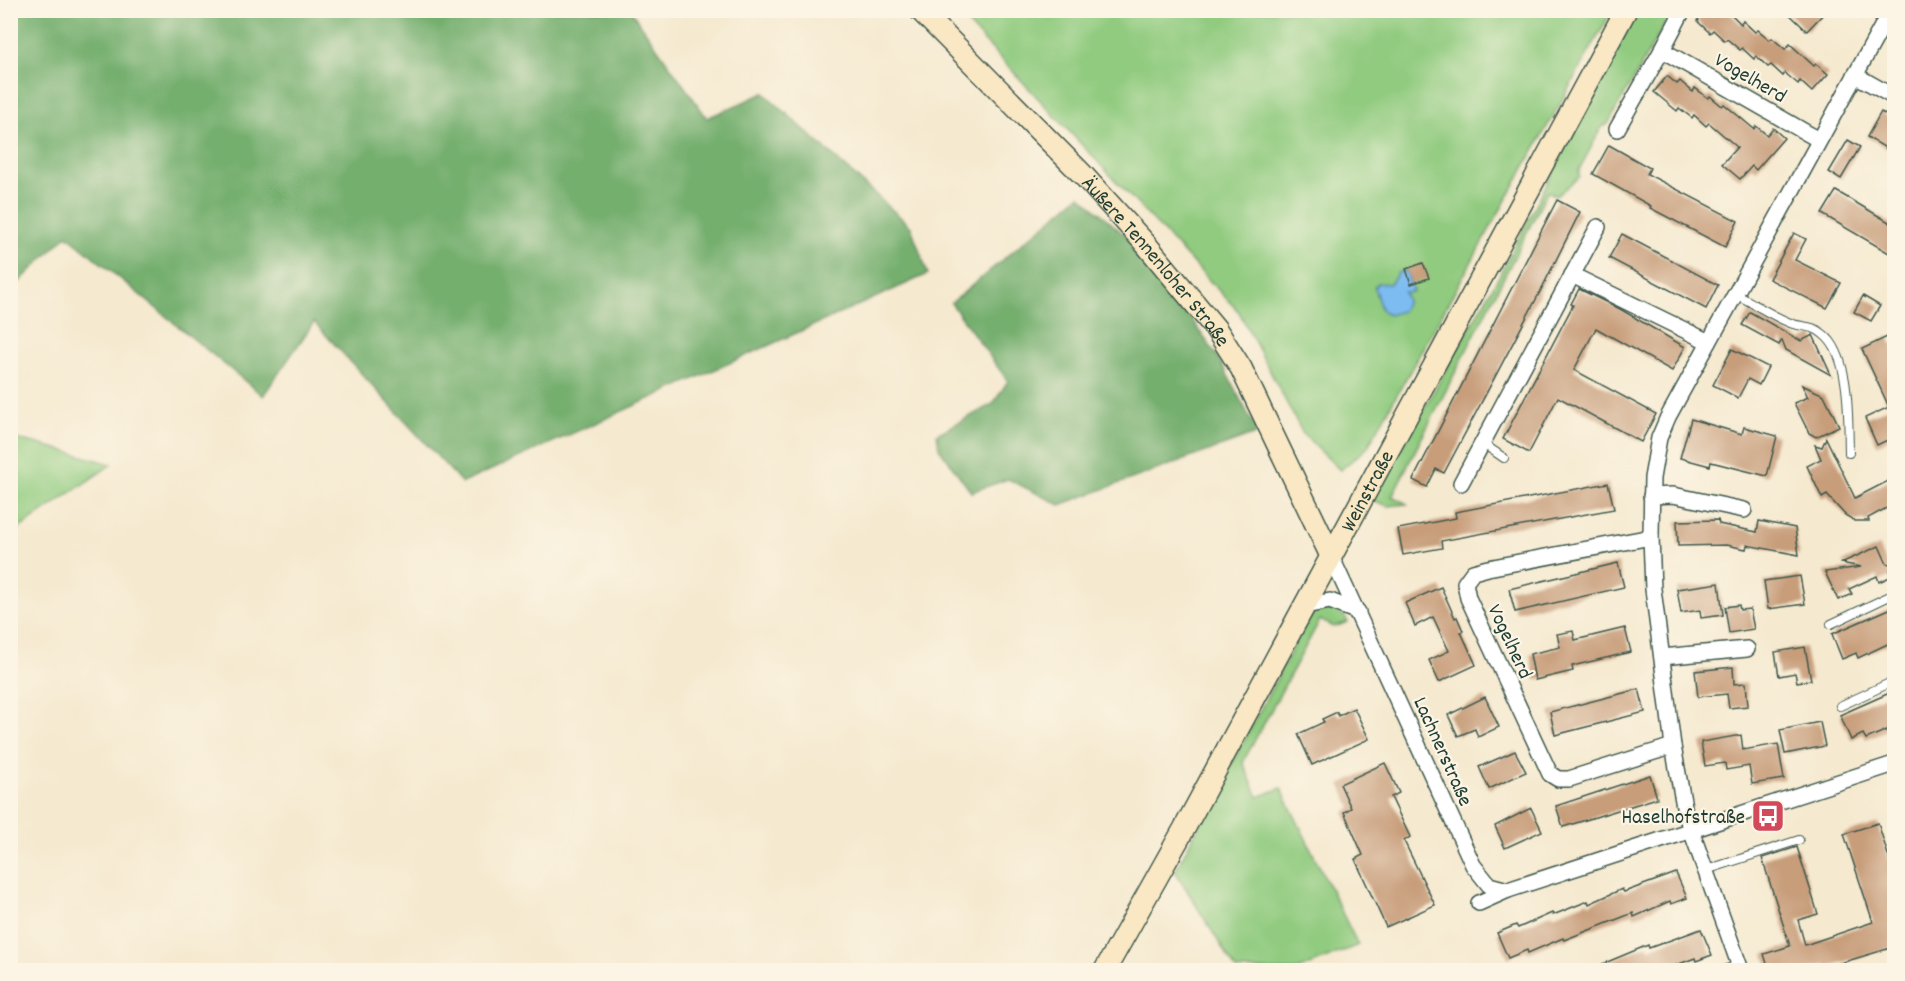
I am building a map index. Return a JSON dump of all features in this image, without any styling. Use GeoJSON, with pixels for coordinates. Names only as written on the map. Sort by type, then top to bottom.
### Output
{"type":"FeatureCollection","features":[{"type":"Feature","properties":{"kind":"main road","name":"Äußere Tennenloher Straße"},"geometry":{"type":"LineString","coordinates":[[920,10],[1083,176],[1144,242],[1216,329],[1241,368],[1331,556]]}},
{"type":"Feature","properties":{"kind":"main road","name":"Weinstraße"},"geometry":{"type":"LineString","coordinates":[[1105,970],[1184,829],[1626,10]]}},
{"type":"Feature","properties":{"kind":"street"},"geometry":{"type":"LineString","coordinates":[[1617,129],[1683,10]]}},
{"type":"Feature","properties":{"kind":"street"},"geometry":{"type":"LineString","coordinates":[[1740,968],[1685,812],[1673,746],[1653,589],[1651,496],[1654,457],[1659,438],[1709,342],[1891,10]]}},
{"type":"Feature","properties":{"kind":"street","name":"Vogelherd"},"geometry":{"type":"LineString","coordinates":[[1662,50],[1819,140]]}},
{"type":"Feature","properties":{"kind":"street"},"geometry":{"type":"LineString","coordinates":[[1855,75],[1894,97]]}},
{"type":"Feature","properties":{"kind":"street"},"geometry":{"type":"LineString","coordinates":[[1461,483],[1598,226]]}},
{"type":"Feature","properties":{"kind":"street"},"geometry":{"type":"LineString","coordinates":[[1572,275],[1709,342]]}},
{"type":"Feature","properties":{"kind":"street"},"geometry":{"type":"LineString","coordinates":[[1651,496],[1673,495],[1744,510]]}},
{"type":"Feature","properties":{"kind":"street","name":"Vogelherd"},"geometry":{"type":"LineString","coordinates":[[1651,537],[1488,568],[1473,572],[1465,583],[1468,598],[1550,774],[1558,779],[1569,779],[1673,746]]}},
{"type":"Feature","properties":{"kind":"street","name":"Lachnerstraße"},"geometry":{"type":"LineString","coordinates":[[1331,556],[1473,865],[1489,885],[1508,890]]}},
{"type":"Feature","properties":{"kind":"street"},"geometry":{"type":"LineString","coordinates":[[1305,606],[1330,601],[1358,612]]}},
{"type":"Feature","properties":{"kind":"street"},"geometry":{"type":"LineString","coordinates":[[1662,657],[1747,649]]}},
{"type":"Feature","properties":{"kind":"street"},"geometry":{"type":"LineString","coordinates":[[1479,903],[1508,890],[1894,764]]}},
{"type":"Feature","properties":{"kind":"lane"},"geometry":{"type":"LineString","coordinates":[[1735,294],[1793,323],[1810,327],[1824,334],[1836,350],[1843,370],[1848,453]]}},
{"type":"Feature","properties":{"kind":"lane"},"geometry":{"type":"LineString","coordinates":[[1482,443],[1504,458]]}},
{"type":"Feature","properties":{"kind":"lane"},"geometry":{"type":"LineString","coordinates":[[1831,624],[1894,594]]}},
{"type":"Feature","properties":{"kind":"lane"},"geometry":{"type":"LineString","coordinates":[[1840,706],[1894,681]]}},
{"type":"Feature","properties":{"kind":"lane"},"geometry":{"type":"LineString","coordinates":[[1706,870],[1799,840]]}},
{"type":"Feature","properties":{"kind":"lane"},"geometry":{"type":"LineString","coordinates":[[1723,970],[1740,968]]}},
{"type":"Feature","properties":{"kind":"green space"},"geometry":{"type":"Polygon","coordinates":[[[11,10],[631,11],[707,118],[764,93],[911,227],[928,274],[462,483],[314,322],[263,396],[67,235],[11,290],[11,10]]]}},
{"type":"Feature","properties":{"kind":"green space"},"geometry":{"type":"Polygon","coordinates":[[[956,11],[1612,11],[1367,448],[1340,470],[1303,434],[1239,312],[956,11]]]}},
{"type":"Feature","properties":{"kind":"green space"},"geometry":{"type":"Polygon","coordinates":[[[1636,11],[1672,11],[1608,124],[1602,127],[1579,170],[1579,177],[1556,196],[1548,191],[1392,496],[1407,504],[1388,506],[1372,500],[1499,276],[1636,11]]]}},
{"type":"Feature","properties":{"kind":"green space"},"geometry":{"type":"Polygon","coordinates":[[[1080,195],[1127,237],[1184,308],[1219,359],[1258,433],[1060,505],[1008,479],[971,492],[939,448],[937,434],[993,404],[1008,381],[951,303],[1080,195]]]}},
{"type":"Feature","properties":{"kind":"green space"},"geometry":{"type":"Polygon","coordinates":[[[11,438],[35,443],[112,464],[11,534],[11,438]]]}},
{"type":"Feature","properties":{"kind":"green space"},"geometry":{"type":"Polygon","coordinates":[[[1324,609],[1338,611],[1348,622],[1334,627],[1320,620],[1243,762],[1258,797],[1281,788],[1358,945],[1298,970],[1236,970],[1175,871],[1307,621],[1314,613],[1324,609]]]}},
{"type":"Feature","properties":{"kind":"water"},"geometry":{"type":"Polygon","coordinates":[[[1406,271],[1413,291],[1404,292],[1407,301],[1402,311],[1389,315],[1381,309],[1374,287],[1378,283],[1390,284],[1398,273],[1406,271]]]}},
{"type":"Feature","properties":{"kind":"building"},"geometry":{"type":"Polygon","coordinates":[[[1693,10],[1727,10],[1741,24],[1743,21],[1755,32],[1758,30],[1785,49],[1790,44],[1814,66],[1816,64],[1828,74],[1812,92],[1800,81],[1798,84],[1785,73],[1783,76],[1771,65],[1768,67],[1756,56],[1754,59],[1742,48],[1740,50],[1727,39],[1725,41],[1713,30],[1710,33],[1697,21],[1699,20],[1692,13],[1693,10]]]}},
{"type":"Feature","properties":{"kind":"building"},"geometry":{"type":"Polygon","coordinates":[[[1785,10],[1827,10],[1807,31],[1785,10]]]}},
{"type":"Feature","properties":{"kind":"building"},"geometry":{"type":"Polygon","coordinates":[[[1667,76],[1677,84],[1680,81],[1693,92],[1695,88],[1722,106],[1724,104],[1754,129],[1756,126],[1767,135],[1773,128],[1784,138],[1756,170],[1752,166],[1740,179],[1722,164],[1737,147],[1709,123],[1706,126],[1694,115],[1692,118],[1679,108],[1677,111],[1654,92],[1667,76]]]}},
{"type":"Feature","properties":{"kind":"building"},"geometry":{"type":"Polygon","coordinates":[[[1881,112],[1894,120],[1894,153],[1867,137],[1881,112]]]}},
{"type":"Feature","properties":{"kind":"building"},"geometry":{"type":"Polygon","coordinates":[[[1848,140],[1860,147],[1841,179],[1829,172],[1848,140]]]}},
{"type":"Feature","properties":{"kind":"building"},"geometry":{"type":"Polygon","coordinates":[[[1609,145],[1650,168],[1647,174],[1738,221],[1725,247],[1650,208],[1651,206],[1593,174],[1609,145]]]}},
{"type":"Feature","properties":{"kind":"building"},"geometry":{"type":"Polygon","coordinates":[[[1836,191],[1894,225],[1894,256],[1822,214],[1836,191]]]}},
{"type":"Feature","properties":{"kind":"building"},"geometry":{"type":"Polygon","coordinates":[[[1557,200],[1580,212],[1444,473],[1436,469],[1427,487],[1413,480],[1557,200]]]}},
{"type":"Feature","properties":{"kind":"building"},"geometry":{"type":"Polygon","coordinates":[[[1794,233],[1806,239],[1795,260],[1841,283],[1827,308],[1769,279],[1794,233]]]}},
{"type":"Feature","properties":{"kind":"building"},"geometry":{"type":"Polygon","coordinates":[[[1622,234],[1718,285],[1706,309],[1609,258],[1622,234]]]}},
{"type":"Feature","properties":{"kind":"building"},"geometry":{"type":"Polygon","coordinates":[[[1423,263],[1429,278],[1411,284],[1406,269],[1423,263]]]}},
{"type":"Feature","properties":{"kind":"building"},"geometry":{"type":"Polygon","coordinates":[[[1579,289],[1620,309],[1685,347],[1672,371],[1596,328],[1574,370],[1656,414],[1641,442],[1558,397],[1529,453],[1503,439],[1573,305],[1571,304],[1579,289]]]}},
{"type":"Feature","properties":{"kind":"building"},"geometry":{"type":"Polygon","coordinates":[[[1863,296],[1880,306],[1871,321],[1854,312],[1863,296]]]}},
{"type":"Feature","properties":{"kind":"building"},"geometry":{"type":"Polygon","coordinates":[[[1750,312],[1801,341],[1813,335],[1831,375],[1786,350],[1782,340],[1779,345],[1742,325],[1750,312]]]}},
{"type":"Feature","properties":{"kind":"building"},"geometry":{"type":"Polygon","coordinates":[[[1889,336],[1894,348],[1894,437],[1877,445],[1865,418],[1889,407],[1862,349],[1889,336]]]}},
{"type":"Feature","properties":{"kind":"building"},"geometry":{"type":"Polygon","coordinates":[[[1732,349],[1768,367],[1759,385],[1748,379],[1738,398],[1713,385],[1732,349]]]}},
{"type":"Feature","properties":{"kind":"building"},"geometry":{"type":"Polygon","coordinates":[[[1802,385],[1824,395],[1839,426],[1816,437],[1809,433],[1794,403],[1808,397],[1802,385]]]}},
{"type":"Feature","properties":{"kind":"building"},"geometry":{"type":"Polygon","coordinates":[[[1691,419],[1742,434],[1744,427],[1777,436],[1767,476],[1711,462],[1710,466],[1680,458],[1691,419]]]}},
{"type":"Feature","properties":{"kind":"building"},"geometry":{"type":"Polygon","coordinates":[[[1826,438],[1855,498],[1894,478],[1894,504],[1868,518],[1869,521],[1855,521],[1845,515],[1827,495],[1822,498],[1807,466],[1821,459],[1815,445],[1822,447],[1826,438]]]}},
{"type":"Feature","properties":{"kind":"building"},"geometry":{"type":"Polygon","coordinates":[[[1608,483],[1614,509],[1441,541],[1442,548],[1403,555],[1398,529],[1456,518],[1455,512],[1608,483]]]}},
{"type":"Feature","properties":{"kind":"building"},"geometry":{"type":"Polygon","coordinates":[[[1718,520],[1719,524],[1757,532],[1759,521],[1795,528],[1799,555],[1747,545],[1746,549],[1726,545],[1678,546],[1677,521],[1718,520]]]}},
{"type":"Feature","properties":{"kind":"building"},"geometry":{"type":"Polygon","coordinates":[[[1879,546],[1887,564],[1894,563],[1894,568],[1890,570],[1892,576],[1879,582],[1877,576],[1849,589],[1852,594],[1838,600],[1825,572],[1861,567],[1841,563],[1879,546]]]}},
{"type":"Feature","properties":{"kind":"building"},"geometry":{"type":"Polygon","coordinates":[[[1618,563],[1624,587],[1515,612],[1509,589],[1618,563]]]}},
{"type":"Feature","properties":{"kind":"building"},"geometry":{"type":"Polygon","coordinates":[[[1800,576],[1805,604],[1768,609],[1764,581],[1800,576]]]}},
{"type":"Feature","properties":{"kind":"building"},"geometry":{"type":"Polygon","coordinates":[[[1719,583],[1723,615],[1701,618],[1700,610],[1681,613],[1677,589],[1719,583]]]}},
{"type":"Feature","properties":{"kind":"building"},"geometry":{"type":"Polygon","coordinates":[[[1441,587],[1455,618],[1457,617],[1463,631],[1461,632],[1476,665],[1439,682],[1429,660],[1449,651],[1433,617],[1415,626],[1405,603],[1441,587]]]}},
{"type":"Feature","properties":{"kind":"building"},"geometry":{"type":"Polygon","coordinates":[[[1739,605],[1740,610],[1750,609],[1754,629],[1729,633],[1725,607],[1739,605]]]}},
{"type":"Feature","properties":{"kind":"building"},"geometry":{"type":"Polygon","coordinates":[[[1894,607],[1894,641],[1858,658],[1856,653],[1842,659],[1832,634],[1894,607]]]}},
{"type":"Feature","properties":{"kind":"building"},"geometry":{"type":"Polygon","coordinates":[[[1625,628],[1631,652],[1572,666],[1573,671],[1535,680],[1530,654],[1560,647],[1557,634],[1573,631],[1575,640],[1625,628]]]}},
{"type":"Feature","properties":{"kind":"building"},"geometry":{"type":"Polygon","coordinates":[[[1805,647],[1811,680],[1797,682],[1795,673],[1779,676],[1775,652],[1805,647]]]}},
{"type":"Feature","properties":{"kind":"building"},"geometry":{"type":"Polygon","coordinates":[[[1733,667],[1734,684],[1746,683],[1748,706],[1729,708],[1727,694],[1698,697],[1695,671],[1733,667]]]}},
{"type":"Feature","properties":{"kind":"building"},"geometry":{"type":"Polygon","coordinates":[[[1639,689],[1645,712],[1555,735],[1550,712],[1639,689]]]}},
{"type":"Feature","properties":{"kind":"building"},"geometry":{"type":"Polygon","coordinates":[[[1894,691],[1894,727],[1866,739],[1863,734],[1851,740],[1840,715],[1894,691]]]}},
{"type":"Feature","properties":{"kind":"building"},"geometry":{"type":"Polygon","coordinates":[[[1485,697],[1499,727],[1478,737],[1475,729],[1458,736],[1448,715],[1485,697]]]}},
{"type":"Feature","properties":{"kind":"building"},"geometry":{"type":"Polygon","coordinates":[[[1354,708],[1369,739],[1312,765],[1298,734],[1324,722],[1322,719],[1337,712],[1338,716],[1354,708]]]}},
{"type":"Feature","properties":{"kind":"building"},"geometry":{"type":"Polygon","coordinates":[[[1820,722],[1825,746],[1785,754],[1780,730],[1820,722]]]}},
{"type":"Feature","properties":{"kind":"building"},"geometry":{"type":"Polygon","coordinates":[[[1741,735],[1743,750],[1778,744],[1784,779],[1752,784],[1749,766],[1726,770],[1725,763],[1705,766],[1701,742],[1741,735]]]}},
{"type":"Feature","properties":{"kind":"building"},"geometry":{"type":"Polygon","coordinates":[[[1515,751],[1526,772],[1489,789],[1479,767],[1515,751]]]}},
{"type":"Feature","properties":{"kind":"building"},"geometry":{"type":"Polygon","coordinates":[[[1385,763],[1399,793],[1391,797],[1410,837],[1404,841],[1435,905],[1386,927],[1355,859],[1363,855],[1344,812],[1351,808],[1340,784],[1385,763]]]}},
{"type":"Feature","properties":{"kind":"building"},"geometry":{"type":"Polygon","coordinates":[[[1650,775],[1657,798],[1563,827],[1556,806],[1650,775]]]}},
{"type":"Feature","properties":{"kind":"building"},"geometry":{"type":"Polygon","coordinates":[[[1531,808],[1542,831],[1505,848],[1495,826],[1531,808]]]}},
{"type":"Feature","properties":{"kind":"building"},"geometry":{"type":"Polygon","coordinates":[[[1878,823],[1894,874],[1894,947],[1827,967],[1826,964],[1806,970],[1769,970],[1764,954],[1790,946],[1762,858],[1797,847],[1818,914],[1798,920],[1805,945],[1873,922],[1844,834],[1878,823]]]}},
{"type":"Feature","properties":{"kind":"building"},"geometry":{"type":"Polygon","coordinates":[[[1676,873],[1687,898],[1671,904],[1670,901],[1634,917],[1633,913],[1528,953],[1527,950],[1508,958],[1497,933],[1516,925],[1518,928],[1588,901],[1589,904],[1622,889],[1624,892],[1676,873]]]}},
{"type":"Feature","properties":{"kind":"building"},"geometry":{"type":"Polygon","coordinates":[[[1701,929],[1712,955],[1696,961],[1695,958],[1663,970],[1588,970],[1648,945],[1649,948],[1701,929]]]}},
{"type":"Feature","properties":{"kind":"place","name":"Haselhofstraße"},"geometry":{"type":"Point","coordinates":[1768,816]}}]}
